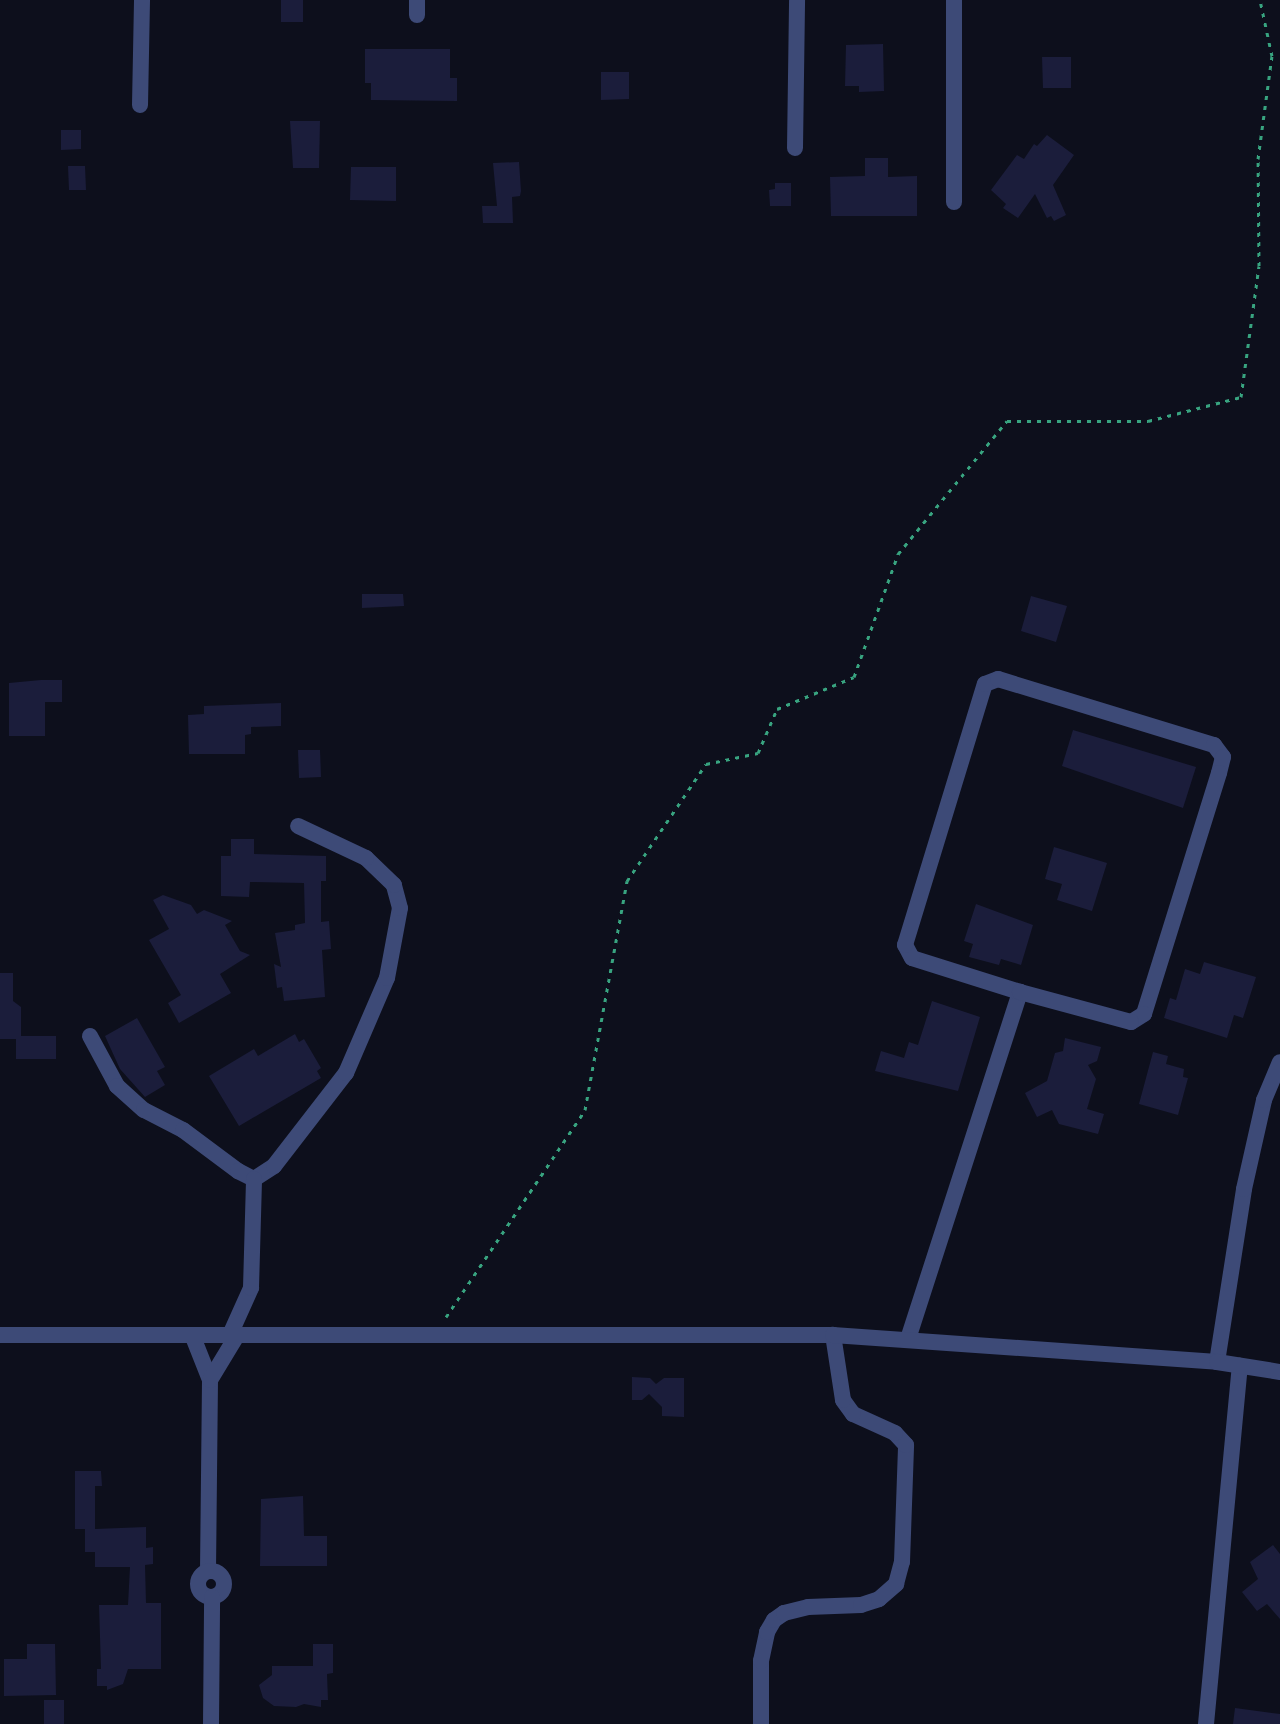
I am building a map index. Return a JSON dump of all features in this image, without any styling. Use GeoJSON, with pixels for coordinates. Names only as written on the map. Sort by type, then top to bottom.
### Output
{"type":"FeatureCollection","features":[{"type":"Feature","properties":{"kind":"street"},"geometry":{"type":"LineString","coordinates":[[140,105],[142,0]]}},
{"type":"Feature","properties":{"kind":"street"},"geometry":{"type":"LineString","coordinates":[[795,148],[797,0]]}},
{"type":"Feature","properties":{"kind":"street"},"geometry":{"type":"LineString","coordinates":[[954,0],[954,202]]}},
{"type":"Feature","properties":{"kind":"street"},"geometry":{"type":"LineString","coordinates":[[998,679],[1214,745],[1223,757],[1219,773],[1178,913],[1141,1018],[1131,1022],[1020,992],[912,958],[905,945],[985,684],[998,679]]}},
{"type":"Feature","properties":{"kind":"street"},"geometry":{"type":"LineString","coordinates":[[254,1179],[274,1166],[346,1073],[387,978],[400,908],[394,885],[366,858],[298,826]]}},
{"type":"Feature","properties":{"kind":"street"},"geometry":{"type":"LineString","coordinates":[[908,1339],[1020,992]]}},
{"type":"Feature","properties":{"kind":"street"},"geometry":{"type":"LineString","coordinates":[[90,1036],[117,1086],[144,1110],[183,1130],[254,1179]]}},
{"type":"Feature","properties":{"kind":"street"},"geometry":{"type":"LineString","coordinates":[[1217,1362],[1244,1189],[1264,1100],[1280,1062]]}},
{"type":"Feature","properties":{"kind":"street"},"geometry":{"type":"LineString","coordinates":[[210,1380],[232,1337],[251,1288],[254,1179]]}},
{"type":"Feature","properties":{"kind":"street"},"geometry":{"type":"LineString","coordinates":[[0,1335],[833,1335],[1217,1362],[1280,1372]]}},
{"type":"Feature","properties":{"kind":"street"},"geometry":{"type":"LineString","coordinates":[[761,1724],[761,1661],[767,1632],[774,1620],[784,1613],[808,1607],[861,1605],[879,1599],[896,1584],[902,1562],[906,1445],[895,1433],[853,1414],[843,1400],[833,1335]]}},
{"type":"Feature","properties":{"kind":"street"},"geometry":{"type":"LineString","coordinates":[[193,1337],[210,1380],[208,1571],[198,1583],[202,1593],[212,1597],[211,1724]]}},
{"type":"Feature","properties":{"kind":"street"},"geometry":{"type":"LineString","coordinates":[[1206,1724],[1240,1366]]}},
{"type":"Feature","properties":{"kind":"path"},"geometry":{"type":"LineString","coordinates":[[435,1334],[585,1110],[627,881],[706,764],[758,753],[777,709],[854,677],[898,554],[1007,421],[1148,421],[1241,397],[1259,266],[1258,159],[1272,56],[1260,0]]}},
{"type":"Feature","properties":{"kind":"building"},"geometry":{"type":"Polygon","coordinates":[[[281,0],[303,0],[303,22],[281,22],[281,0]]]}},
{"type":"Feature","properties":{"kind":"building"},"geometry":{"type":"Polygon","coordinates":[[[883,44],[884,91],[859,92],[859,86],[845,86],[846,45],[883,44]]]}},
{"type":"Feature","properties":{"kind":"building"},"geometry":{"type":"Polygon","coordinates":[[[365,49],[450,49],[450,78],[457,78],[457,101],[371,100],[371,83],[365,83],[365,49]]]}},
{"type":"Feature","properties":{"kind":"building"},"geometry":{"type":"Polygon","coordinates":[[[1042,57],[1071,57],[1071,88],[1043,88],[1042,57]]]}},
{"type":"Feature","properties":{"kind":"building"},"geometry":{"type":"Polygon","coordinates":[[[601,72],[629,72],[629,99],[601,100],[601,72]]]}},
{"type":"Feature","properties":{"kind":"building"},"geometry":{"type":"Polygon","coordinates":[[[290,121],[320,121],[319,168],[293,168],[290,121]]]}},
{"type":"Feature","properties":{"kind":"building"},"geometry":{"type":"Polygon","coordinates":[[[61,130],[81,130],[81,149],[61,150],[61,130]]]}},
{"type":"Feature","properties":{"kind":"building"},"geometry":{"type":"Polygon","coordinates":[[[1047,135],[1074,155],[1053,185],[1066,215],[1054,221],[1051,216],[1047,218],[1035,194],[1018,218],[1003,208],[1006,204],[991,190],[1017,155],[1024,159],[1034,144],[1037,146],[1047,135]]]}},
{"type":"Feature","properties":{"kind":"building"},"geometry":{"type":"Polygon","coordinates":[[[865,158],[888,158],[888,177],[917,176],[917,216],[831,216],[830,177],[865,176],[865,158]]]}},
{"type":"Feature","properties":{"kind":"building"},"geometry":{"type":"Polygon","coordinates":[[[519,162],[521,191],[520,196],[512,197],[513,223],[483,223],[482,206],[497,206],[493,163],[519,162]]]}},
{"type":"Feature","properties":{"kind":"building"},"geometry":{"type":"Polygon","coordinates":[[[68,166],[85,166],[86,190],[69,190],[68,166]]]}},
{"type":"Feature","properties":{"kind":"building"},"geometry":{"type":"Polygon","coordinates":[[[351,167],[396,167],[396,201],[350,200],[351,167]]]}},
{"type":"Feature","properties":{"kind":"building"},"geometry":{"type":"Polygon","coordinates":[[[775,183],[791,183],[791,206],[770,206],[769,190],[775,189],[775,183]]]}},
{"type":"Feature","properties":{"kind":"building"},"geometry":{"type":"Polygon","coordinates":[[[362,594],[403,594],[404,606],[362,608],[362,594]]]}},
{"type":"Feature","properties":{"kind":"building"},"geometry":{"type":"Polygon","coordinates":[[[1031,596],[1067,606],[1056,642],[1021,631],[1031,596]]]}},
{"type":"Feature","properties":{"kind":"building"},"geometry":{"type":"Polygon","coordinates":[[[62,680],[62,702],[45,702],[45,736],[9,736],[9,683],[62,680]]]}},
{"type":"Feature","properties":{"kind":"building"},"geometry":{"type":"Polygon","coordinates":[[[281,703],[281,726],[251,727],[251,734],[245,735],[245,754],[189,754],[188,715],[204,714],[204,706],[281,703]]]}},
{"type":"Feature","properties":{"kind":"building"},"geometry":{"type":"Polygon","coordinates":[[[1073,730],[1196,767],[1183,808],[1062,766],[1073,730]]]}},
{"type":"Feature","properties":{"kind":"building"},"geometry":{"type":"Polygon","coordinates":[[[298,750],[320,750],[321,777],[299,778],[298,750]]]}},
{"type":"Feature","properties":{"kind":"building"},"geometry":{"type":"Polygon","coordinates":[[[231,839],[254,839],[254,854],[326,856],[326,881],[321,881],[321,922],[329,921],[331,949],[322,950],[325,997],[284,1001],[282,987],[277,988],[274,964],[281,967],[275,933],[295,930],[295,925],[305,923],[304,883],[250,882],[249,897],[221,896],[221,856],[231,856],[231,839]]]}},
{"type":"Feature","properties":{"kind":"building"},"geometry":{"type":"Polygon","coordinates":[[[1054,847],[1107,863],[1092,911],[1057,900],[1062,884],[1045,879],[1054,847]]]}},
{"type":"Feature","properties":{"kind":"building"},"geometry":{"type":"Polygon","coordinates":[[[163,895],[191,905],[197,914],[204,910],[232,921],[225,925],[240,951],[250,955],[220,974],[231,993],[179,1023],[168,1003],[181,995],[149,940],[169,929],[153,900],[163,895]]]}},
{"type":"Feature","properties":{"kind":"building"},"geometry":{"type":"Polygon","coordinates":[[[976,904],[1033,925],[1021,965],[1001,959],[999,965],[969,957],[973,944],[964,941],[976,904]]]}},
{"type":"Feature","properties":{"kind":"building"},"geometry":{"type":"Polygon","coordinates":[[[1204,962],[1256,977],[1243,1018],[1234,1015],[1227,1038],[1164,1018],[1170,998],[1176,1000],[1185,969],[1200,974],[1204,962]]]}},
{"type":"Feature","properties":{"kind":"building"},"geometry":{"type":"Polygon","coordinates":[[[0,973],[13,973],[13,1001],[21,1007],[21,1036],[56,1036],[56,1059],[16,1059],[16,1039],[0,1039],[0,973]]]}},
{"type":"Feature","properties":{"kind":"building"},"geometry":{"type":"Polygon","coordinates":[[[932,1001],[980,1017],[958,1091],[875,1071],[881,1051],[904,1058],[909,1042],[918,1045],[932,1001]]]}},
{"type":"Feature","properties":{"kind":"building"},"geometry":{"type":"Polygon","coordinates":[[[137,1018],[165,1067],[157,1071],[165,1085],[145,1097],[120,1069],[105,1036],[137,1018]]]}},
{"type":"Feature","properties":{"kind":"building"},"geometry":{"type":"Polygon","coordinates":[[[295,1034],[299,1042],[304,1039],[321,1068],[317,1071],[321,1078],[239,1126],[209,1076],[254,1049],[258,1056],[295,1034]]]}},
{"type":"Feature","properties":{"kind":"building"},"geometry":{"type":"Polygon","coordinates":[[[1065,1038],[1101,1047],[1097,1061],[1088,1065],[1096,1079],[1087,1109],[1104,1114],[1098,1134],[1059,1124],[1052,1110],[1037,1117],[1025,1093],[1047,1081],[1055,1053],[1063,1051],[1065,1038]]]}},
{"type":"Feature","properties":{"kind":"building"},"geometry":{"type":"Polygon","coordinates":[[[1153,1052],[1168,1056],[1166,1064],[1184,1069],[1183,1077],[1188,1078],[1178,1115],[1139,1104],[1153,1052]]]}},
{"type":"Feature","properties":{"kind":"building"},"geometry":{"type":"Polygon","coordinates":[[[632,1377],[650,1378],[656,1384],[664,1378],[684,1378],[684,1417],[662,1416],[662,1407],[649,1394],[642,1400],[632,1400],[632,1377]]]}},
{"type":"Feature","properties":{"kind":"building"},"geometry":{"type":"Polygon","coordinates":[[[75,1471],[101,1471],[102,1486],[95,1486],[95,1529],[146,1527],[146,1548],[153,1547],[153,1564],[145,1565],[146,1603],[161,1603],[161,1669],[128,1669],[123,1684],[107,1690],[107,1686],[97,1686],[97,1669],[101,1669],[99,1605],[128,1605],[130,1567],[95,1567],[95,1552],[85,1552],[85,1529],[75,1529],[75,1471]]]}},
{"type":"Feature","properties":{"kind":"building"},"geometry":{"type":"Polygon","coordinates":[[[303,1496],[304,1536],[327,1536],[327,1566],[260,1566],[261,1499],[303,1496]]]}},
{"type":"Feature","properties":{"kind":"building"},"geometry":{"type":"Polygon","coordinates":[[[1273,1545],[1280,1554],[1280,1619],[1267,1604],[1257,1611],[1242,1592],[1258,1579],[1250,1562],[1273,1545]]]}},
{"type":"Feature","properties":{"kind":"building"},"geometry":{"type":"Polygon","coordinates":[[[27,1644],[55,1644],[56,1695],[4,1696],[4,1659],[27,1659],[27,1644]]]}},
{"type":"Feature","properties":{"kind":"building"},"geometry":{"type":"Polygon","coordinates":[[[313,1644],[333,1644],[333,1673],[327,1674],[328,1700],[321,1700],[321,1707],[304,1704],[296,1707],[274,1706],[263,1698],[259,1685],[272,1675],[272,1666],[313,1666],[313,1644]]]}},
{"type":"Feature","properties":{"kind":"building"},"geometry":{"type":"Polygon","coordinates":[[[44,1700],[64,1700],[64,1724],[44,1724],[44,1700]]]}},
{"type":"Feature","properties":{"kind":"building"},"geometry":{"type":"Polygon","coordinates":[[[1235,1708],[1280,1714],[1280,1724],[1233,1724],[1235,1708]]]}}]}
